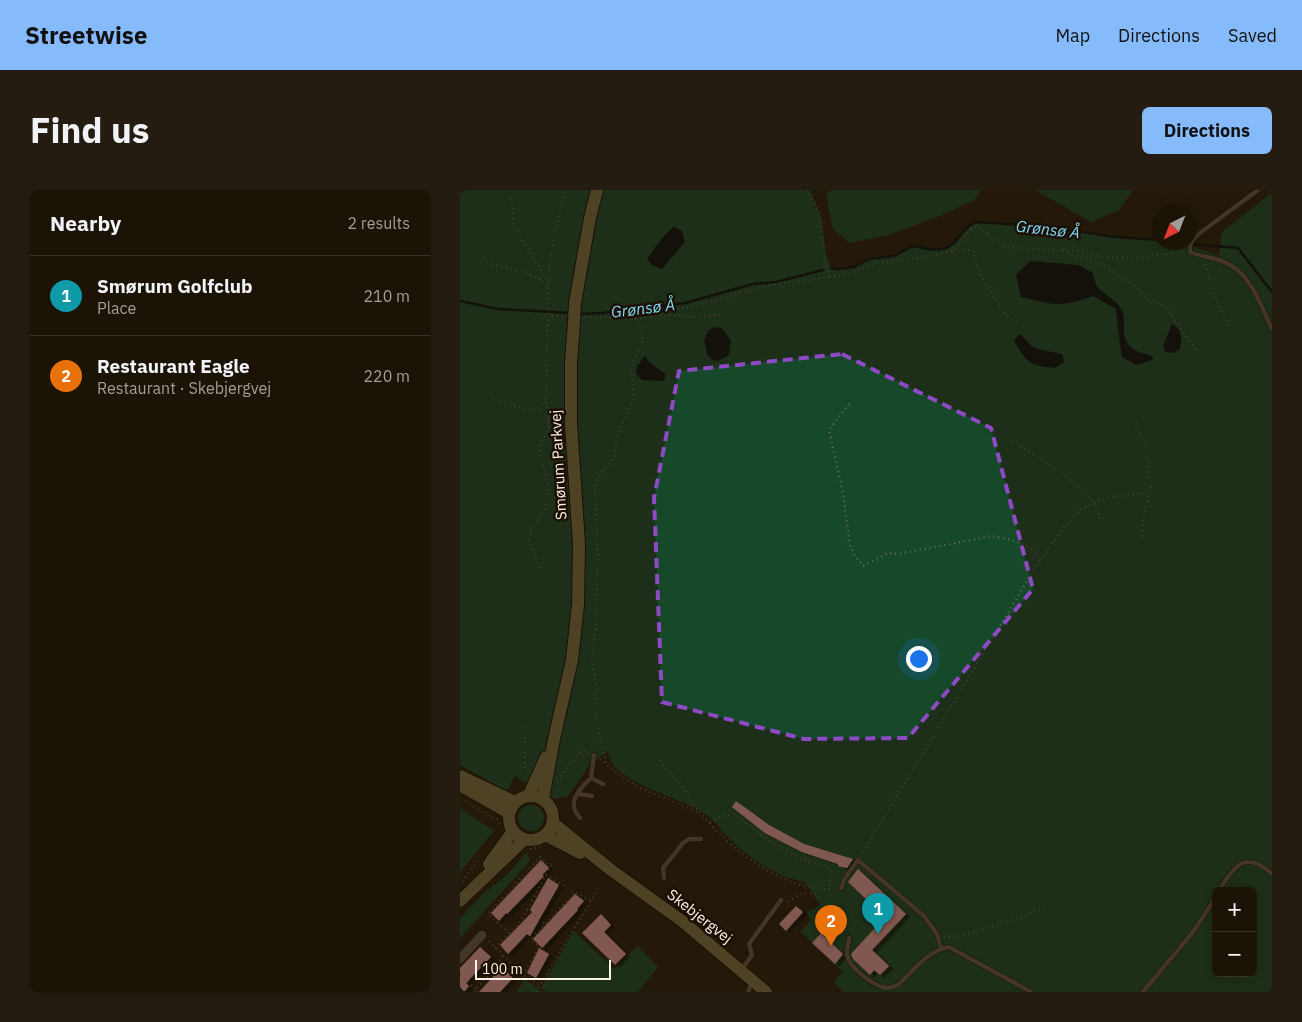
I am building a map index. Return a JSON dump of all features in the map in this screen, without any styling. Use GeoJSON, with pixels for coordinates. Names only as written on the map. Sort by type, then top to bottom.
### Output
{"type":"FeatureCollection","features":[{"type":"Feature","properties":{"kind":"street","name":"Smørum Parkvej"},"geometry":{"type":"LineString","coordinates":[[543,799],[572,660],[578,605],[579,544],[571,424],[571,362],[576,303],[590,218],[597,190]]}},
{"type":"Feature","properties":{"kind":"street","name":"Smørum Parkvej"},"geometry":{"type":"LineString","coordinates":[[529,795],[554,739]]}},
{"type":"Feature","properties":{"kind":"street"},"geometry":{"type":"LineString","coordinates":[[460,776],[512,807]]}},
{"type":"Feature","properties":{"kind":"street"},"geometry":{"type":"LineString","coordinates":[[460,785],[492,802],[512,807]]}},
{"type":"Feature","properties":{"kind":"street"},"geometry":{"type":"LineString","coordinates":[[460,901],[473,887],[526,845],[539,838],[547,840],[553,823],[552,810],[543,799],[529,795],[522,797],[512,807],[507,833],[473,887]]}},
{"type":"Feature","properties":{"kind":"street","name":"Skebjergvej"},"geometry":{"type":"LineString","coordinates":[[553,823],[611,870],[682,921],[741,970],[750,986],[766,992]]}},
{"type":"Feature","properties":{"kind":"street"},"geometry":{"type":"LineString","coordinates":[[507,833],[526,845]]}},
{"type":"Feature","properties":{"kind":"street","name":"Skebjergvej"},"geometry":{"type":"LineString","coordinates":[[547,840],[611,870]]}},
{"type":"Feature","properties":{"kind":"street"},"geometry":{"type":"LineString","coordinates":[[460,958],[482,935]]}},
{"type":"Feature","properties":{"kind":"lane"},"geometry":{"type":"LineString","coordinates":[[1258,190],[1196,236],[1190,244],[1190,252],[1198,256],[1206,256],[1222,261],[1240,271],[1250,284],[1272,329]]}},
{"type":"Feature","properties":{"kind":"lane"},"geometry":{"type":"LineString","coordinates":[[580,815],[574,809],[573,804],[584,784],[591,778],[594,755]]}},
{"type":"Feature","properties":{"kind":"lane"},"geometry":{"type":"LineString","coordinates":[[591,778],[604,784]]}},
{"type":"Feature","properties":{"kind":"lane"},"geometry":{"type":"LineString","coordinates":[[578,794],[592,796]]}},
{"type":"Feature","properties":{"kind":"lane"},"geometry":{"type":"LineString","coordinates":[[664,878],[663,868],[683,843],[689,839],[701,839]]}},
{"type":"Feature","properties":{"kind":"lane"},"geometry":{"type":"LineString","coordinates":[[841,888],[845,878],[858,860],[924,916],[937,934],[941,948]]}},
{"type":"Feature","properties":{"kind":"lane"},"geometry":{"type":"LineString","coordinates":[[1221,887],[1232,870],[1243,862],[1261,864],[1272,874]]}},
{"type":"Feature","properties":{"kind":"lane"},"geometry":{"type":"LineString","coordinates":[[741,970],[752,955],[749,944],[781,900]]}},
{"type":"Feature","properties":{"kind":"lane"},"geometry":{"type":"LineString","coordinates":[[1143,992],[1193,932],[1212,903]]}},
{"type":"Feature","properties":{"kind":"lane"},"geometry":{"type":"LineString","coordinates":[[849,938],[847,954],[851,964],[866,978],[883,988],[891,988],[898,985],[934,952],[941,948],[949,947],[1031,992]]}},
{"type":"Feature","properties":{"kind":"path"},"geometry":{"type":"LineString","coordinates":[[566,190],[555,230],[548,281],[549,315],[575,318],[638,319],[661,315],[688,317],[721,314],[729,316]]}},
{"type":"Feature","properties":{"kind":"path"},"geometry":{"type":"LineString","coordinates":[[807,190],[820,215],[828,274],[831,277]]}},
{"type":"Feature","properties":{"kind":"path"},"geometry":{"type":"LineString","coordinates":[[511,198],[513,225],[548,281]]}},
{"type":"Feature","properties":{"kind":"path"},"geometry":{"type":"LineString","coordinates":[[954,250],[970,230],[978,226],[1006,247],[1075,251],[1106,257],[1136,258],[1190,252]]}},
{"type":"Feature","properties":{"kind":"path"},"geometry":{"type":"LineString","coordinates":[[661,315],[671,309],[686,308],[774,284],[844,275],[877,263],[926,257],[954,250],[970,250],[974,252],[977,267],[987,287],[1008,316],[1011,319],[1018,320]]}},
{"type":"Feature","properties":{"kind":"path"},"geometry":{"type":"LineString","coordinates":[[1061,250],[1100,264],[1135,286],[1148,299],[1166,308],[1200,357]]}},
{"type":"Feature","properties":{"kind":"path"},"geometry":{"type":"LineString","coordinates":[[1198,256],[1206,266],[1215,297],[1230,329]]}},
{"type":"Feature","properties":{"kind":"path"},"geometry":{"type":"LineString","coordinates":[[483,259],[541,280],[546,284],[548,290]]}},
{"type":"Feature","properties":{"kind":"path"},"geometry":{"type":"LineString","coordinates":[[540,568],[529,538],[546,508],[548,484],[540,452],[541,443],[549,427],[546,397],[547,330],[550,320],[554,316]]}},
{"type":"Feature","properties":{"kind":"path"},"geometry":{"type":"LineString","coordinates":[[606,763],[594,709],[597,689],[592,662],[596,622],[598,560],[595,490],[600,474],[614,458],[620,426],[634,396],[631,366],[642,344],[642,333],[638,319]]}},
{"type":"Feature","properties":{"kind":"path"},"geometry":{"type":"LineString","coordinates":[[491,396],[528,410],[539,408],[546,397]]}},
{"type":"Feature","properties":{"kind":"path"},"geometry":{"type":"LineString","coordinates":[[849,404],[830,430],[843,493],[850,545],[863,566],[888,553],[897,554],[992,536],[1024,544],[1040,560]]}},
{"type":"Feature","properties":{"kind":"path"},"geometry":{"type":"LineString","coordinates":[[1134,419],[1145,445],[1152,487],[1143,520],[1142,538]]}},
{"type":"Feature","properties":{"kind":"path"},"geometry":{"type":"LineString","coordinates":[[1012,440],[1070,481],[1094,502],[1100,523]]}},
{"type":"Feature","properties":{"kind":"path"},"geometry":{"type":"LineString","coordinates":[[858,860],[1040,560],[1071,518],[1082,508],[1094,502],[1109,497],[1142,494],[1152,487]]}},
{"type":"Feature","properties":{"kind":"path"},"geometry":{"type":"LineString","coordinates":[[661,754],[662,765],[677,779],[700,813],[728,840],[764,869],[796,884],[829,889],[841,888]]}},
{"type":"Feature","properties":{"kind":"path"},"geometry":{"type":"LineString","coordinates":[[465,800],[500,823],[507,833]]}},
{"type":"Feature","properties":{"kind":"path"},"geometry":{"type":"LineString","coordinates":[[485,814],[492,802]]}},
{"type":"Feature","properties":{"kind":"path"},"geometry":{"type":"LineString","coordinates":[[710,822],[720,817],[734,814],[766,838],[801,859],[831,868],[829,889]]}},
{"type":"Feature","properties":{"kind":"path"},"geometry":{"type":"LineString","coordinates":[[526,845],[547,840]]}},
{"type":"Feature","properties":{"kind":"path"},"geometry":{"type":"LineString","coordinates":[[495,948],[509,933],[522,918],[546,876],[551,865],[540,858],[488,914],[509,933]]}},
{"type":"Feature","properties":{"kind":"path"},"geometry":{"type":"LineString","coordinates":[[460,888],[468,872],[481,859]]}},
{"type":"Feature","properties":{"kind":"path"},"geometry":{"type":"LineString","coordinates":[[546,876],[591,901]]}},
{"type":"Feature","properties":{"kind":"path"},"geometry":{"type":"LineString","coordinates":[[536,992],[598,889]]}},
{"type":"Feature","properties":{"kind":"path"},"geometry":{"type":"LineString","coordinates":[[523,975],[538,947],[531,940],[575,892]]}},
{"type":"Feature","properties":{"kind":"path"},"geometry":{"type":"LineString","coordinates":[[784,906],[802,893],[820,895]]}},
{"type":"Feature","properties":{"kind":"path"},"geometry":{"type":"LineString","coordinates":[[937,934],[952,938],[1028,915],[1048,905]]}},
{"type":"Feature","properties":{"kind":"path"},"geometry":{"type":"LineString","coordinates":[[527,909],[545,924]]}},
{"type":"Feature","properties":{"kind":"path"},"geometry":{"type":"LineString","coordinates":[[482,935],[523,975],[540,985]]}},
{"type":"Feature","properties":{"kind":"path"},"geometry":{"type":"LineString","coordinates":[[460,975],[476,991],[499,963],[502,955]]}},
{"type":"Feature","properties":{"kind":"highlighted area"},"geometry":{"type":"Polygon","coordinates":[[[842,354],[991,428],[1033,589],[908,738],[804,739],[662,702],[654,498],[679,371],[842,354]]]}},
{"type":"Feature","properties":{"kind":"green space"},"geometry":{"type":"Polygon","coordinates":[[[460,190],[810,190],[821,218],[826,253],[831,268],[839,269],[854,267],[869,259],[894,256],[913,246],[935,250],[946,248],[951,246],[966,228],[975,222],[1041,226],[1116,237],[1152,240],[1152,250],[1197,250],[1197,248],[1219,256],[1222,232],[1272,193],[1272,992],[843,992],[834,982],[843,972],[800,931],[811,921],[807,913],[820,905],[805,882],[774,872],[756,861],[731,840],[710,817],[697,809],[629,778],[611,762],[607,751],[589,766],[568,796],[553,799],[515,776],[507,791],[460,765],[460,190]]]}},
{"type":"Feature","properties":{"kind":"green space"},"geometry":{"type":"Polygon","coordinates":[[[832,190],[981,190],[974,200],[942,215],[892,234],[850,243],[833,229],[826,195],[832,190]]]}},
{"type":"Feature","properties":{"kind":"green space"},"geometry":{"type":"Polygon","coordinates":[[[1035,190],[1133,190],[1119,210],[1091,222],[1035,190]]]}},
{"type":"Feature","properties":{"kind":"green space"},"geometry":{"type":"Polygon","coordinates":[[[531,805],[540,809],[544,818],[540,827],[531,831],[522,827],[518,818],[522,809],[531,805]]]}},
{"type":"Feature","properties":{"kind":"green space"},"geometry":{"type":"Polygon","coordinates":[[[460,808],[494,831],[460,872],[460,808]]]}},
{"type":"Feature","properties":{"kind":"green space"},"geometry":{"type":"Polygon","coordinates":[[[527,852],[530,861],[460,938],[460,918],[486,891],[504,878],[527,852]]]}},
{"type":"Feature","properties":{"kind":"green space"},"geometry":{"type":"Polygon","coordinates":[[[574,931],[614,969],[638,946],[658,967],[638,992],[547,992],[541,988],[574,931]]]}},
{"type":"Feature","properties":{"kind":"green space"},"geometry":{"type":"Polygon","coordinates":[[[525,979],[541,991],[542,992],[517,992],[525,979]]]}},
{"type":"Feature","properties":{"kind":"shaded area"},"geometry":{"type":"Polygon","coordinates":[[[673,227],[682,231],[685,242],[662,269],[652,265],[647,259],[662,238],[673,227]]]}},
{"type":"Feature","properties":{"kind":"shaded area"},"geometry":{"type":"Polygon","coordinates":[[[1030,261],[1079,265],[1093,273],[1098,288],[1115,302],[1123,313],[1124,334],[1127,342],[1136,350],[1154,358],[1136,365],[1122,357],[1116,309],[1093,296],[1064,304],[1042,302],[1021,297],[1016,275],[1030,261]]]}},
{"type":"Feature","properties":{"kind":"shaded area"},"geometry":{"type":"Polygon","coordinates":[[[1172,324],[1180,331],[1181,338],[1179,350],[1173,353],[1165,352],[1163,346],[1172,324]]]}},
{"type":"Feature","properties":{"kind":"shaded area"},"geometry":{"type":"Polygon","coordinates":[[[716,327],[722,328],[731,341],[729,355],[718,361],[712,360],[707,354],[704,340],[709,330],[716,327]]]}},
{"type":"Feature","properties":{"kind":"shaded area"},"geometry":{"type":"Polygon","coordinates":[[[1019,334],[1035,348],[1061,354],[1064,362],[1055,368],[1039,366],[1030,362],[1014,341],[1019,334]]]}},
{"type":"Feature","properties":{"kind":"shaded area"},"geometry":{"type":"Polygon","coordinates":[[[645,356],[651,364],[666,374],[664,381],[642,380],[636,374],[637,366],[645,356]]]}},
{"type":"Feature","properties":{"kind":"building"},"geometry":{"type":"Polygon","coordinates":[[[736,801],[769,825],[804,844],[853,859],[847,868],[802,852],[765,833],[732,807],[736,801]]]}},
{"type":"Feature","properties":{"kind":"building"},"geometry":{"type":"Polygon","coordinates":[[[541,860],[549,868],[542,875],[544,876],[499,921],[491,913],[541,860]]]}},
{"type":"Feature","properties":{"kind":"building"},"geometry":{"type":"Polygon","coordinates":[[[858,869],[906,914],[872,950],[889,966],[880,975],[874,970],[870,975],[853,959],[851,954],[885,917],[848,882],[858,869]]]}},
{"type":"Feature","properties":{"kind":"building"},"geometry":{"type":"Polygon","coordinates":[[[548,878],[559,885],[530,936],[527,934],[508,954],[500,945],[532,912],[530,910],[548,878]]]}},
{"type":"Feature","properties":{"kind":"building"},"geometry":{"type":"Polygon","coordinates":[[[575,894],[584,901],[578,910],[542,948],[533,939],[575,894]]]}},
{"type":"Feature","properties":{"kind":"building"},"geometry":{"type":"Polygon","coordinates":[[[796,906],[803,912],[786,931],[779,924],[796,906]]]}},
{"type":"Feature","properties":{"kind":"building"},"geometry":{"type":"Polygon","coordinates":[[[601,914],[611,925],[604,932],[626,954],[615,965],[582,933],[601,914]]]}},
{"type":"Feature","properties":{"kind":"building"},"geometry":{"type":"Polygon","coordinates":[[[821,933],[843,954],[835,964],[812,943],[821,933]]]}},
{"type":"Feature","properties":{"kind":"building"},"geometry":{"type":"Polygon","coordinates":[[[480,947],[491,957],[466,983],[469,986],[464,992],[460,992],[460,968],[480,947]]]}},
{"type":"Feature","properties":{"kind":"building"},"geometry":{"type":"Polygon","coordinates":[[[539,948],[549,954],[536,978],[527,973],[539,948]]]}},
{"type":"Feature","properties":{"kind":"building"},"geometry":{"type":"Polygon","coordinates":[[[502,967],[513,978],[500,992],[479,992],[502,967]]]}},
{"type":"Feature","properties":{"kind":"waterway","name":"Grønsø Å"},"geometry":{"type":"LineString","coordinates":[[831,268],[854,267],[869,259],[894,256],[913,246],[935,250],[946,248],[951,246],[966,228],[975,222],[1041,226],[1116,237],[1152,240]]}},
{"type":"Feature","properties":{"kind":"waterway","name":"Grønsø Å"},"geometry":{"type":"LineString","coordinates":[[1197,244],[1238,248],[1272,292]]}},
{"type":"Feature","properties":{"kind":"waterway","name":"Grønsø Å"},"geometry":{"type":"LineString","coordinates":[[579,314],[685,303],[753,284],[776,282],[823,270]]}},
{"type":"Feature","properties":{"kind":"waterway","name":"Grønsø Å"},"geometry":{"type":"LineString","coordinates":[[460,301],[498,309],[571,313]]}},
{"type":"Feature","properties":{"kind":"place","name":"Smørum Golfclub"},"geometry":{"type":"Point","coordinates":[878,934]}},
{"type":"Feature","properties":{"kind":"place","name":"Restaurant Eagle"},"geometry":{"type":"Point","coordinates":[831,946]}}]}
